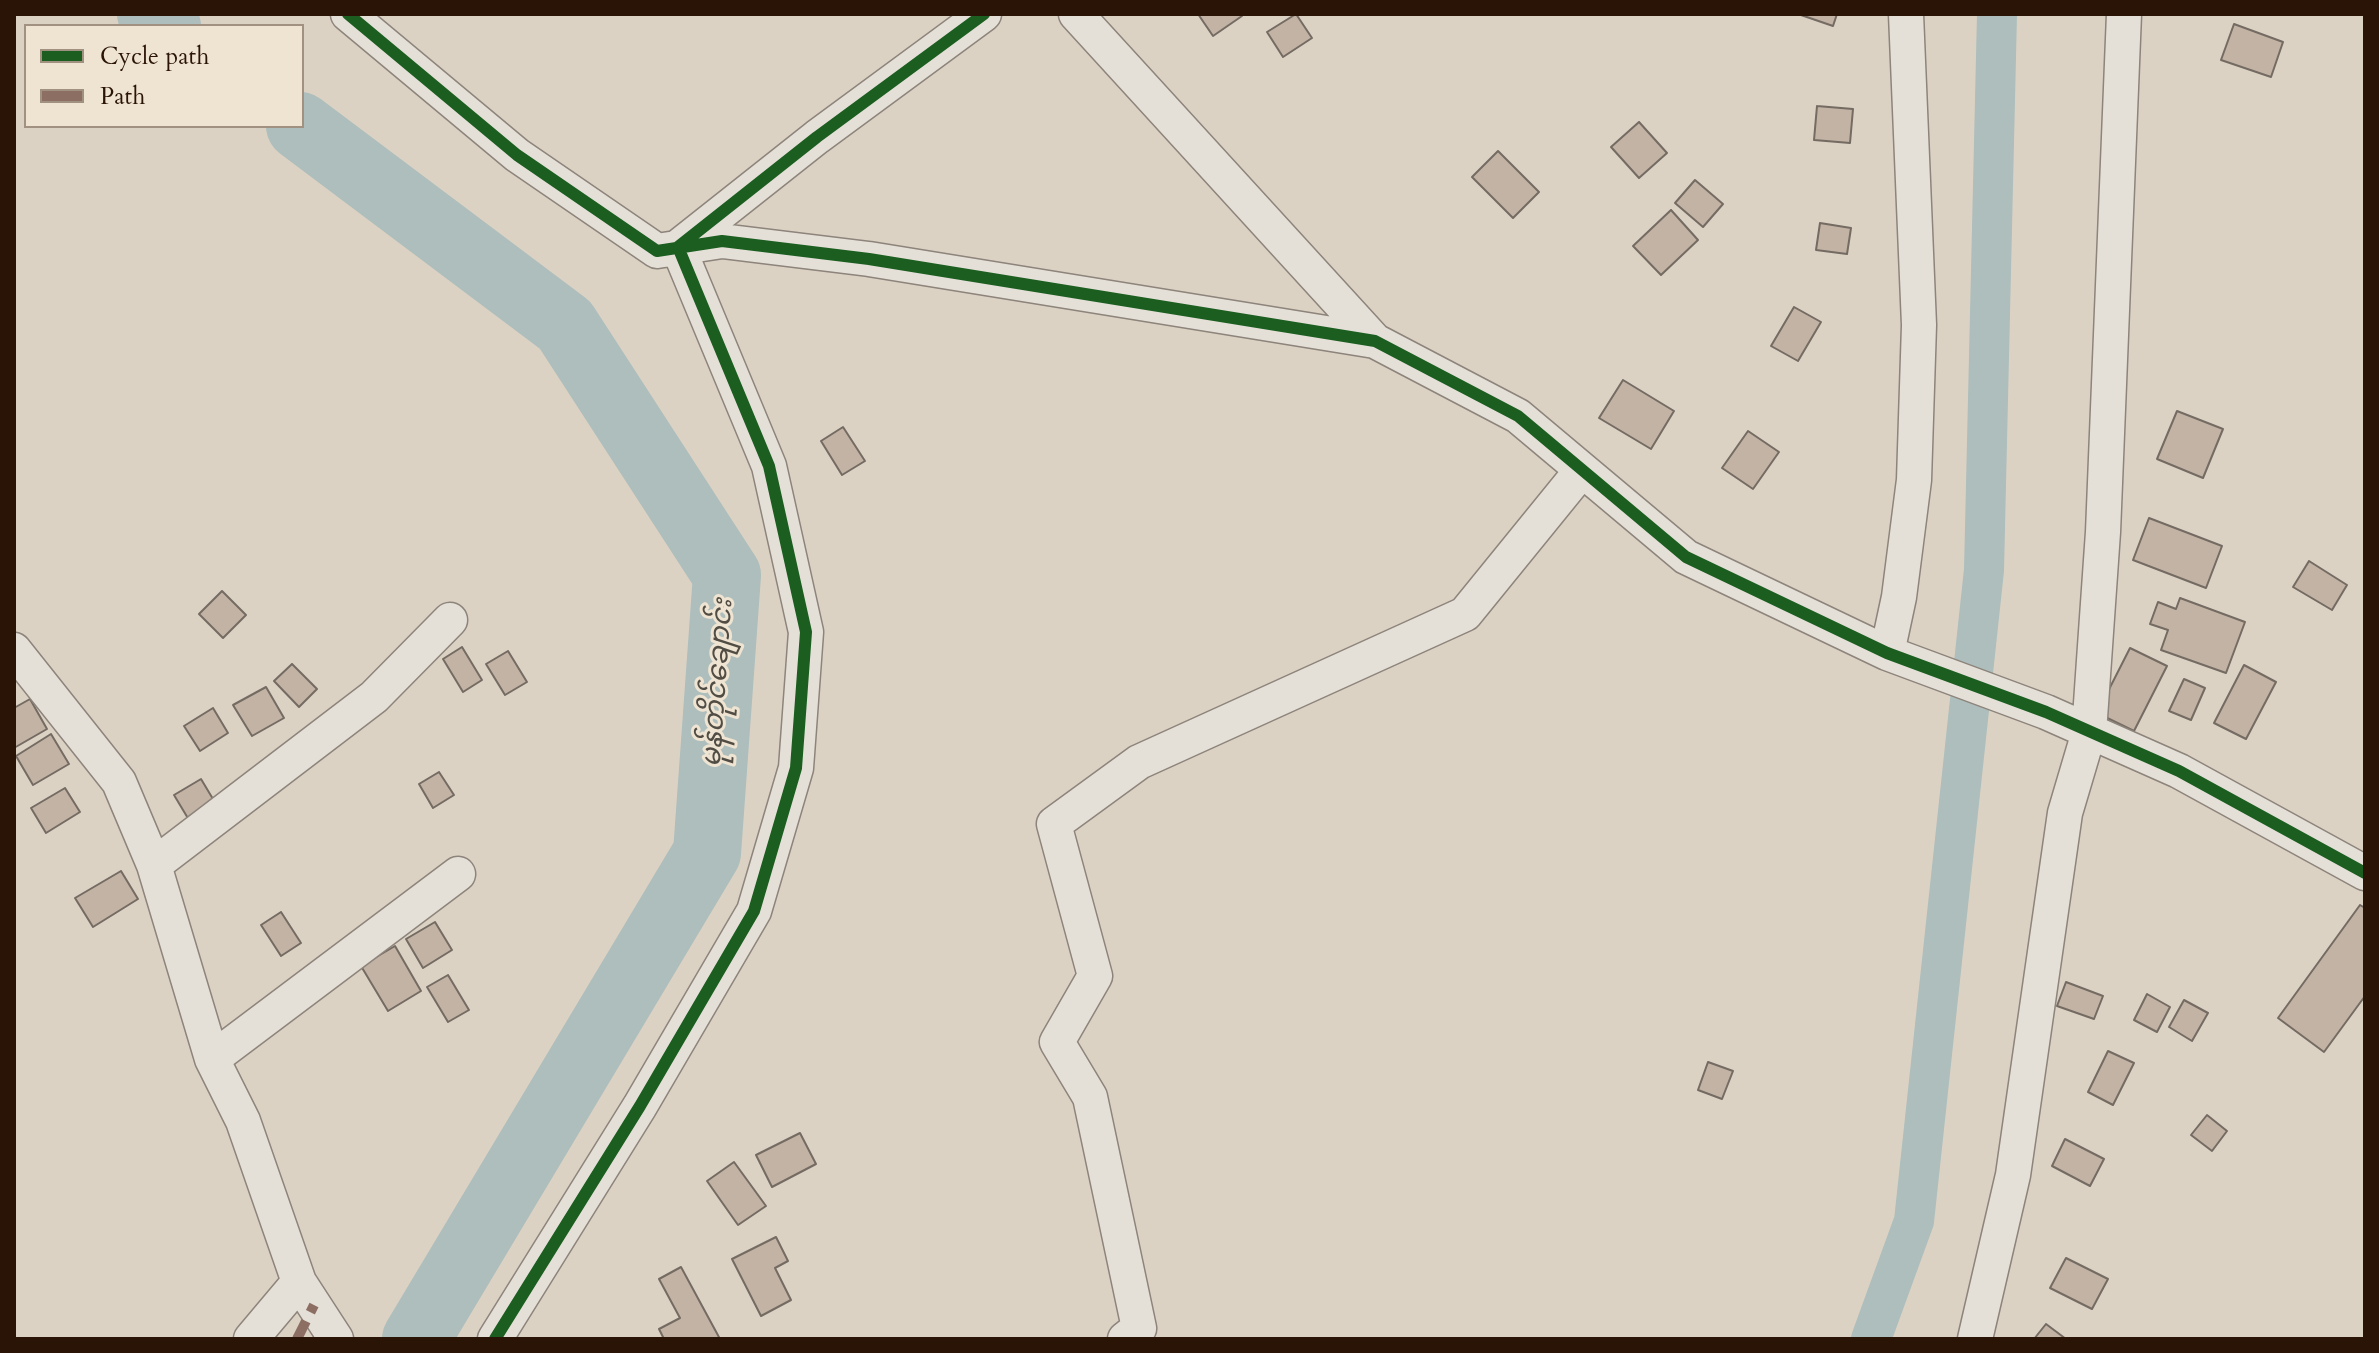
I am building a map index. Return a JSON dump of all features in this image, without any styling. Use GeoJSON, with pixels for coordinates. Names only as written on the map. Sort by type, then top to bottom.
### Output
{"type":"FeatureCollection","features":[{"type":"Feature","properties":{"kind":"street"},"geometry":{"type":"LineString","coordinates":[[348,14],[517,155],[657,251],[722,241],[869,259],[1375,341],[1518,416],[1686,557],[1887,653],[2046,712],[2179,771],[2365,873]]}},
{"type":"Feature","properties":{"kind":"street"},"geometry":{"type":"LineString","coordinates":[[678,247],[817,137],[984,14]]}},
{"type":"Feature","properties":{"kind":"street"},"geometry":{"type":"LineString","coordinates":[[1076,14],[1375,341]]}},
{"type":"Feature","properties":{"kind":"street"},"geometry":{"type":"LineString","coordinates":[[1887,653],[1899,597],[1914,480],[1918,340],[1906,14]]}},
{"type":"Feature","properties":{"kind":"street"},"geometry":{"type":"LineString","coordinates":[[1975,1339],[2013,1175],[2065,813],[2089,732],[2103,532],[2124,14]]}},
{"type":"Feature","properties":{"kind":"street"},"geometry":{"type":"LineString","coordinates":[[495,1339],[640,1106],[754,911],[796,768],[806,632],[769,466],[678,247]]}},
{"type":"Feature","properties":{"kind":"street"},"geometry":{"type":"LineString","coordinates":[[1125,1339],[1139,1328],[1090,1097],[1057,1042],[1095,976],[1054,824],[1139,762],[1465,614],[1582,470]]}},
{"type":"Feature","properties":{"kind":"street"},"geometry":{"type":"LineString","coordinates":[[154,865],[374,697],[450,620]]}},
{"type":"Feature","properties":{"kind":"street"},"geometry":{"type":"LineString","coordinates":[[20,669],[119,782],[154,865],[212,1059],[243,1121],[299,1282],[336,1339]]}},
{"type":"Feature","properties":{"kind":"street"},"geometry":{"type":"LineString","coordinates":[[212,1059],[458,874]]}},
{"type":"Feature","properties":{"kind":"street"},"geometry":{"type":"LineString","coordinates":[[251,1339],[299,1282]]}},
{"type":"Feature","properties":{"kind":"building"},"geometry":{"type":"Polygon","coordinates":[[[1198,14],[1241,14],[1242,16],[1213,36],[1198,14]]]}},
{"type":"Feature","properties":{"kind":"building"},"geometry":{"type":"Polygon","coordinates":[[[1296,14],[1312,38],[1283,57],[1267,32],[1296,14]]]}},
{"type":"Feature","properties":{"kind":"building"},"geometry":{"type":"Polygon","coordinates":[[[1798,14],[1837,14],[1833,26],[1798,14]]]}},
{"type":"Feature","properties":{"kind":"building"},"geometry":{"type":"Polygon","coordinates":[[[2234,24],[2283,42],[2271,77],[2221,60],[2234,24]]]}},
{"type":"Feature","properties":{"kind":"building"},"geometry":{"type":"Polygon","coordinates":[[[1817,106],[1853,109],[1850,143],[1814,140],[1817,106]]]}},
{"type":"Feature","properties":{"kind":"building"},"geometry":{"type":"Polygon","coordinates":[[[1639,122],[1667,153],[1639,178],[1611,147],[1639,122]]]}},
{"type":"Feature","properties":{"kind":"building"},"geometry":{"type":"Polygon","coordinates":[[[1498,151],[1539,192],[1513,218],[1472,177],[1498,151]]]}},
{"type":"Feature","properties":{"kind":"building"},"geometry":{"type":"Polygon","coordinates":[[[1695,180],[1723,204],[1703,227],[1675,203],[1695,180]]]}},
{"type":"Feature","properties":{"kind":"building"},"geometry":{"type":"Polygon","coordinates":[[[1671,210],[1698,240],[1661,275],[1633,246],[1671,210]]]}},
{"type":"Feature","properties":{"kind":"building"},"geometry":{"type":"Polygon","coordinates":[[[1820,223],[1851,228],[1847,254],[1816,250],[1820,223]]]}},
{"type":"Feature","properties":{"kind":"building"},"geometry":{"type":"Polygon","coordinates":[[[1794,307],[1821,322],[1798,361],[1771,346],[1794,307]]]}},
{"type":"Feature","properties":{"kind":"building"},"geometry":{"type":"Polygon","coordinates":[[[1623,380],[1674,411],[1651,449],[1599,418],[1623,380]]]}},
{"type":"Feature","properties":{"kind":"building"},"geometry":{"type":"Polygon","coordinates":[[[2177,411],[2223,429],[2203,478],[2157,459],[2177,411]]]}},
{"type":"Feature","properties":{"kind":"building"},"geometry":{"type":"Polygon","coordinates":[[[843,427],[865,461],[842,475],[821,441],[843,427]]]}},
{"type":"Feature","properties":{"kind":"building"},"geometry":{"type":"Polygon","coordinates":[[[1748,431],[1779,452],[1753,489],[1722,468],[1748,431]]]}},
{"type":"Feature","properties":{"kind":"building"},"geometry":{"type":"Polygon","coordinates":[[[2149,518],[2222,546],[2206,588],[2133,560],[2149,518]]]}},
{"type":"Feature","properties":{"kind":"building"},"geometry":{"type":"Polygon","coordinates":[[[2309,561],[2347,585],[2332,610],[2293,587],[2309,561]]]}},
{"type":"Feature","properties":{"kind":"building"},"geometry":{"type":"Polygon","coordinates":[[[222,591],[246,615],[223,638],[199,614],[222,591]]]}},
{"type":"Feature","properties":{"kind":"building"},"geometry":{"type":"Polygon","coordinates":[[[2180,598],[2245,622],[2226,673],[2161,650],[2168,630],[2150,624],[2158,602],[2176,609],[2180,598]]]}},
{"type":"Feature","properties":{"kind":"building"},"geometry":{"type":"Polygon","coordinates":[[[462,647],[482,680],[463,692],[443,659],[462,647]]]}},
{"type":"Feature","properties":{"kind":"building"},"geometry":{"type":"Polygon","coordinates":[[[2130,648],[2167,666],[2134,731],[2097,713],[2130,648]]]}},
{"type":"Feature","properties":{"kind":"building"},"geometry":{"type":"Polygon","coordinates":[[[508,651],[527,682],[505,695],[486,664],[508,651]]]}},
{"type":"Feature","properties":{"kind":"building"},"geometry":{"type":"Polygon","coordinates":[[[292,664],[317,689],[299,707],[274,681],[292,664]]]}},
{"type":"Feature","properties":{"kind":"building"},"geometry":{"type":"Polygon","coordinates":[[[2244,665],[2276,682],[2246,739],[2214,723],[2244,665]]]}},
{"type":"Feature","properties":{"kind":"building"},"geometry":{"type":"Polygon","coordinates":[[[2184,679],[2205,688],[2191,720],[2169,711],[2184,679]]]}},
{"type":"Feature","properties":{"kind":"building"},"geometry":{"type":"Polygon","coordinates":[[[266,687],[284,718],[252,736],[233,705],[266,687]]]}},
{"type":"Feature","properties":{"kind":"building"},"geometry":{"type":"Polygon","coordinates":[[[30,699],[47,729],[14,748],[14,708],[30,699]]]}},
{"type":"Feature","properties":{"kind":"building"},"geometry":{"type":"Polygon","coordinates":[[[213,708],[228,733],[200,751],[184,726],[213,708]]]}},
{"type":"Feature","properties":{"kind":"building"},"geometry":{"type":"Polygon","coordinates":[[[51,734],[69,764],[33,785],[16,756],[51,734]]]}},
{"type":"Feature","properties":{"kind":"building"},"geometry":{"type":"Polygon","coordinates":[[[439,772],[454,795],[433,808],[419,784],[439,772]]]}},
{"type":"Feature","properties":{"kind":"building"},"geometry":{"type":"Polygon","coordinates":[[[201,779],[216,804],[189,820],[174,795],[201,779]]]}},
{"type":"Feature","properties":{"kind":"building"},"geometry":{"type":"Polygon","coordinates":[[[65,788],[80,812],[46,833],[31,808],[65,788]]]}},
{"type":"Feature","properties":{"kind":"building"},"geometry":{"type":"Polygon","coordinates":[[[121,871],[138,899],[93,927],[75,898],[121,871]]]}},
{"type":"Feature","properties":{"kind":"building"},"geometry":{"type":"Polygon","coordinates":[[[2360,905],[2365,908],[2365,996],[2324,1052],[2278,1018],[2360,905]]]}},
{"type":"Feature","properties":{"kind":"building"},"geometry":{"type":"Polygon","coordinates":[[[281,912],[301,943],[281,956],[261,925],[281,912]]]}},
{"type":"Feature","properties":{"kind":"building"},"geometry":{"type":"Polygon","coordinates":[[[435,922],[452,950],[423,968],[406,939],[435,922]]]}},
{"type":"Feature","properties":{"kind":"building"},"geometry":{"type":"Polygon","coordinates":[[[395,946],[421,991],[388,1011],[361,966],[395,946]]]}},
{"type":"Feature","properties":{"kind":"building"},"geometry":{"type":"Polygon","coordinates":[[[448,975],[469,1010],[448,1022],[427,987],[448,975]]]}},
{"type":"Feature","properties":{"kind":"building"},"geometry":{"type":"Polygon","coordinates":[[[2066,982],[2103,996],[2094,1019],[2057,1006],[2066,982]]]}},
{"type":"Feature","properties":{"kind":"building"},"geometry":{"type":"Polygon","coordinates":[[[2147,994],[2170,1007],[2157,1032],[2134,1020],[2147,994]]]}},
{"type":"Feature","properties":{"kind":"building"},"geometry":{"type":"Polygon","coordinates":[[[2184,1000],[2208,1013],[2192,1041],[2169,1027],[2184,1000]]]}},
{"type":"Feature","properties":{"kind":"building"},"geometry":{"type":"Polygon","coordinates":[[[2108,1051],[2134,1063],[2113,1105],[2088,1092],[2108,1051]]]}},
{"type":"Feature","properties":{"kind":"building"},"geometry":{"type":"Polygon","coordinates":[[[1708,1062],[1733,1071],[1722,1099],[1698,1090],[1708,1062]]]}},
{"type":"Feature","properties":{"kind":"building"},"geometry":{"type":"Polygon","coordinates":[[[2207,1115],[2227,1131],[2212,1151],[2191,1135],[2207,1115]]]}},
{"type":"Feature","properties":{"kind":"building"},"geometry":{"type":"Polygon","coordinates":[[[800,1133],[816,1164],[772,1187],[756,1155],[800,1133]]]}},
{"type":"Feature","properties":{"kind":"building"},"geometry":{"type":"Polygon","coordinates":[[[2065,1139],[2104,1159],[2090,1186],[2052,1166],[2065,1139]]]}},
{"type":"Feature","properties":{"kind":"building"},"geometry":{"type":"Polygon","coordinates":[[[734,1162],[766,1206],[738,1225],[707,1181],[734,1162]]]}},
{"type":"Feature","properties":{"kind":"building"},"geometry":{"type":"Polygon","coordinates":[[[776,1237],[788,1261],[775,1268],[791,1300],[761,1316],[732,1259],[776,1237]]]}},
{"type":"Feature","properties":{"kind":"building"},"geometry":{"type":"Polygon","coordinates":[[[2066,1258],[2108,1279],[2092,1309],[2050,1288],[2066,1258]]]}},
{"type":"Feature","properties":{"kind":"building"},"geometry":{"type":"Polygon","coordinates":[[[681,1267],[720,1339],[664,1339],[659,1329],[680,1318],[659,1279],[681,1267]]]}},
{"type":"Feature","properties":{"kind":"building"},"geometry":{"type":"Polygon","coordinates":[[[2046,1324],[2066,1339],[2034,1339],[2046,1324]]]}},
{"type":"Feature","properties":{"kind":"waterway","name":"မုန်တိုင်ချောင်း"},"geometry":{"type":"LineString","coordinates":[[151,14],[164,24]]}},
{"type":"Feature","properties":{"kind":"waterway"},"geometry":{"type":"LineString","coordinates":[[1871,1339],[1914,1221],[1984,570],[1997,14]]}},
{"type":"Feature","properties":{"kind":"waterway","name":"မုန်တိုင်ချောင်း"},"geometry":{"type":"LineString","coordinates":[[303,128],[565,325],[727,575],[707,853],[416,1339]]}},
{"type":"Feature","properties":{"kind":"marked path"},"geometry":{"type":"LineString","coordinates":[[297,1339],[314,1305]]}},
{"type":"Feature","properties":{"kind":"cycle path"},"geometry":{"type":"LineString","coordinates":[[348,14],[517,155],[657,251],[722,241],[869,259],[1375,341],[1518,416],[1686,557],[1887,653],[2046,712],[2179,771],[2365,873]]}},
{"type":"Feature","properties":{"kind":"cycle path"},"geometry":{"type":"LineString","coordinates":[[495,1339],[640,1106],[754,911],[796,768],[806,632],[769,466],[678,247],[817,137],[984,14]]}}]}
